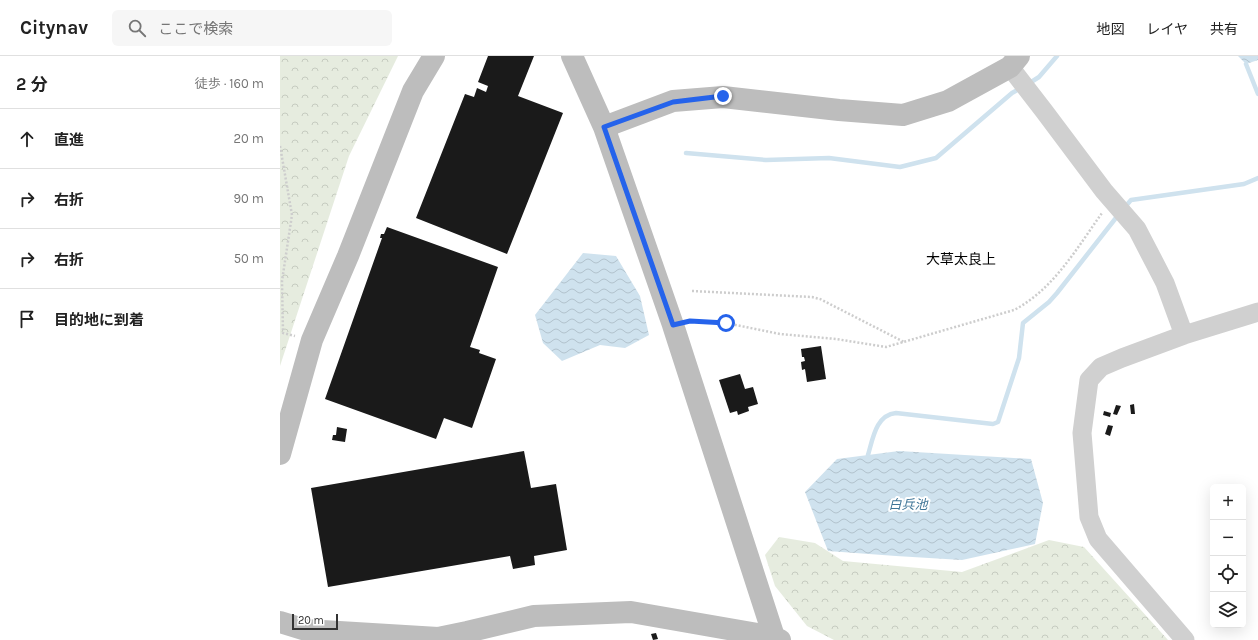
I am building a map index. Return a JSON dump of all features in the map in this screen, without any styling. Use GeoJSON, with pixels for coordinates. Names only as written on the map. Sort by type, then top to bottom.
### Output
{"type":"FeatureCollection","features":[{"type":"Feature","properties":{"kind":"street"},"geometry":{"type":"LineString","coordinates":[[280,454],[312,340],[348,256],[413,91],[434,56]]}},
{"type":"Feature","properties":{"kind":"street"},"geometry":{"type":"LineString","coordinates":[[280,622],[306,630],[438,638],[469,636],[534,616],[631,612],[776,639],[673,325],[604,127],[572,56]]}},
{"type":"Feature","properties":{"kind":"street"},"geometry":{"type":"LineString","coordinates":[[604,127],[673,102],[723,96],[839,110],[903,115],[948,101],[1014,62],[1112,200],[1137,229],[1164,283],[1184,335]]}},
{"type":"Feature","properties":{"kind":"street"},"geometry":{"type":"LineString","coordinates":[[1185,640],[1098,539],[1089,516],[1082,433],[1089,380],[1101,367],[1184,335],[1258,312]]}},
{"type":"Feature","properties":{"kind":"path"},"geometry":{"type":"LineString","coordinates":[[280,146],[292,215],[282,281],[282,334],[312,340]]}},
{"type":"Feature","properties":{"kind":"path"},"geometry":{"type":"LineString","coordinates":[[673,325],[690,321],[726,323],[780,334],[836,339],[886,347],[904,342],[1014,310],[1021,306],[1041,291],[1057,274],[1112,200]]}},
{"type":"Feature","properties":{"kind":"path"},"geometry":{"type":"LineString","coordinates":[[692,291],[812,297],[820,299],[904,342]]}},
{"type":"Feature","properties":{"kind":"green space"},"geometry":{"type":"Polygon","coordinates":[[[280,56],[398,56],[349,156],[280,366],[280,56]]]}},
{"type":"Feature","properties":{"kind":"green space"},"geometry":{"type":"Polygon","coordinates":[[[779,537],[815,543],[843,561],[962,572],[1049,540],[1084,547],[1168,640],[834,640],[807,626],[775,586],[765,555],[779,537]]]}},
{"type":"Feature","properties":{"kind":"water"},"geometry":{"type":"Polygon","coordinates":[[[1238,56],[1258,56],[1258,60],[1246,64],[1238,56]]]}},
{"type":"Feature","properties":{"kind":"water"},"geometry":{"type":"Polygon","coordinates":[[[583,253],[616,256],[640,296],[649,335],[625,348],[600,345],[562,361],[543,343],[535,315],[583,253]]]}},
{"type":"Feature","properties":{"kind":"water","name":"白兵池"},"geometry":{"type":"Polygon","coordinates":[[[899,451],[1031,459],[1043,503],[1035,544],[962,560],[828,551],[805,492],[837,459],[899,451]]]}},
{"type":"Feature","properties":{"kind":"building"},"geometry":{"type":"Polygon","coordinates":[[[488,56],[534,56],[518,96],[563,113],[507,254],[416,218],[465,94],[474,97],[477,88],[486,92],[488,86],[478,82],[488,56]]]}},
{"type":"Feature","properties":{"kind":"building"},"geometry":{"type":"Polygon","coordinates":[[[387,227],[498,267],[470,347],[480,350],[479,353],[496,359],[472,428],[444,418],[436,439],[325,399],[382,238],[380,238],[381,234],[384,234],[387,227]]]}},
{"type":"Feature","properties":{"kind":"building"},"geometry":{"type":"Polygon","coordinates":[[[821,346],[826,379],[807,382],[805,369],[802,370],[801,362],[805,361],[804,357],[802,357],[801,349],[821,346]]]}},
{"type":"Feature","properties":{"kind":"building"},"geometry":{"type":"Polygon","coordinates":[[[740,374],[745,389],[753,387],[758,404],[748,407],[749,411],[738,415],[737,411],[730,413],[719,380],[740,374]]]}},
{"type":"Feature","properties":{"kind":"building"},"geometry":{"type":"Polygon","coordinates":[[[1134,404],[1135,414],[1131,414],[1130,405],[1134,404]]]}},
{"type":"Feature","properties":{"kind":"building"},"geometry":{"type":"Polygon","coordinates":[[[1116,405],[1121,406],[1117,415],[1113,414],[1116,405]]]}},
{"type":"Feature","properties":{"kind":"building"},"geometry":{"type":"Polygon","coordinates":[[[1104,411],[1111,413],[1110,417],[1103,415],[1104,411]]]}},
{"type":"Feature","properties":{"kind":"building"},"geometry":{"type":"Polygon","coordinates":[[[1108,425],[1113,426],[1110,436],[1105,434],[1108,425]]]}},
{"type":"Feature","properties":{"kind":"building"},"geometry":{"type":"Polygon","coordinates":[[[337,427],[347,429],[345,442],[332,440],[333,435],[336,435],[337,427]]]}},
{"type":"Feature","properties":{"kind":"building"},"geometry":{"type":"Polygon","coordinates":[[[524,451],[531,488],[556,484],[567,550],[534,556],[535,565],[513,569],[510,556],[328,587],[311,488],[524,451]]]}},
{"type":"Feature","properties":{"kind":"building"},"geometry":{"type":"Polygon","coordinates":[[[656,633],[658,639],[653,640],[651,634],[656,633]]]}},
{"type":"Feature","properties":{"kind":"waterway"},"geometry":{"type":"LineString","coordinates":[[1028,84],[1039,77],[1057,56]]}},
{"type":"Feature","properties":{"kind":"waterway"},"geometry":{"type":"LineString","coordinates":[[1246,64],[1258,94]]}},
{"type":"Feature","properties":{"kind":"waterway"},"geometry":{"type":"LineString","coordinates":[[686,153],[766,160],[829,158],[900,167],[936,158],[1012,93],[1021,88]]}},
{"type":"Feature","properties":{"kind":"waterway"},"geometry":{"type":"LineString","coordinates":[[1125,207],[1131,200],[1244,184],[1258,178]]}},
{"type":"Feature","properties":{"kind":"waterway"},"geometry":{"type":"LineString","coordinates":[[868,455],[876,428],[884,418],[896,413],[993,424],[998,422],[1019,358],[1023,323],[1049,302],[1057,293],[1119,214]]}},
{"type":"Feature","properties":{"kind":"district","name":"大草太良上"},"geometry":{"type":"Point","coordinates":[961,259]}},
{"type":"Feature","properties":{"kind":"route"},"geometry":{"type":"LineString","coordinates":[[723,96],[673,102],[604,127],[673,325],[690,321],[726,323]]}}]}
